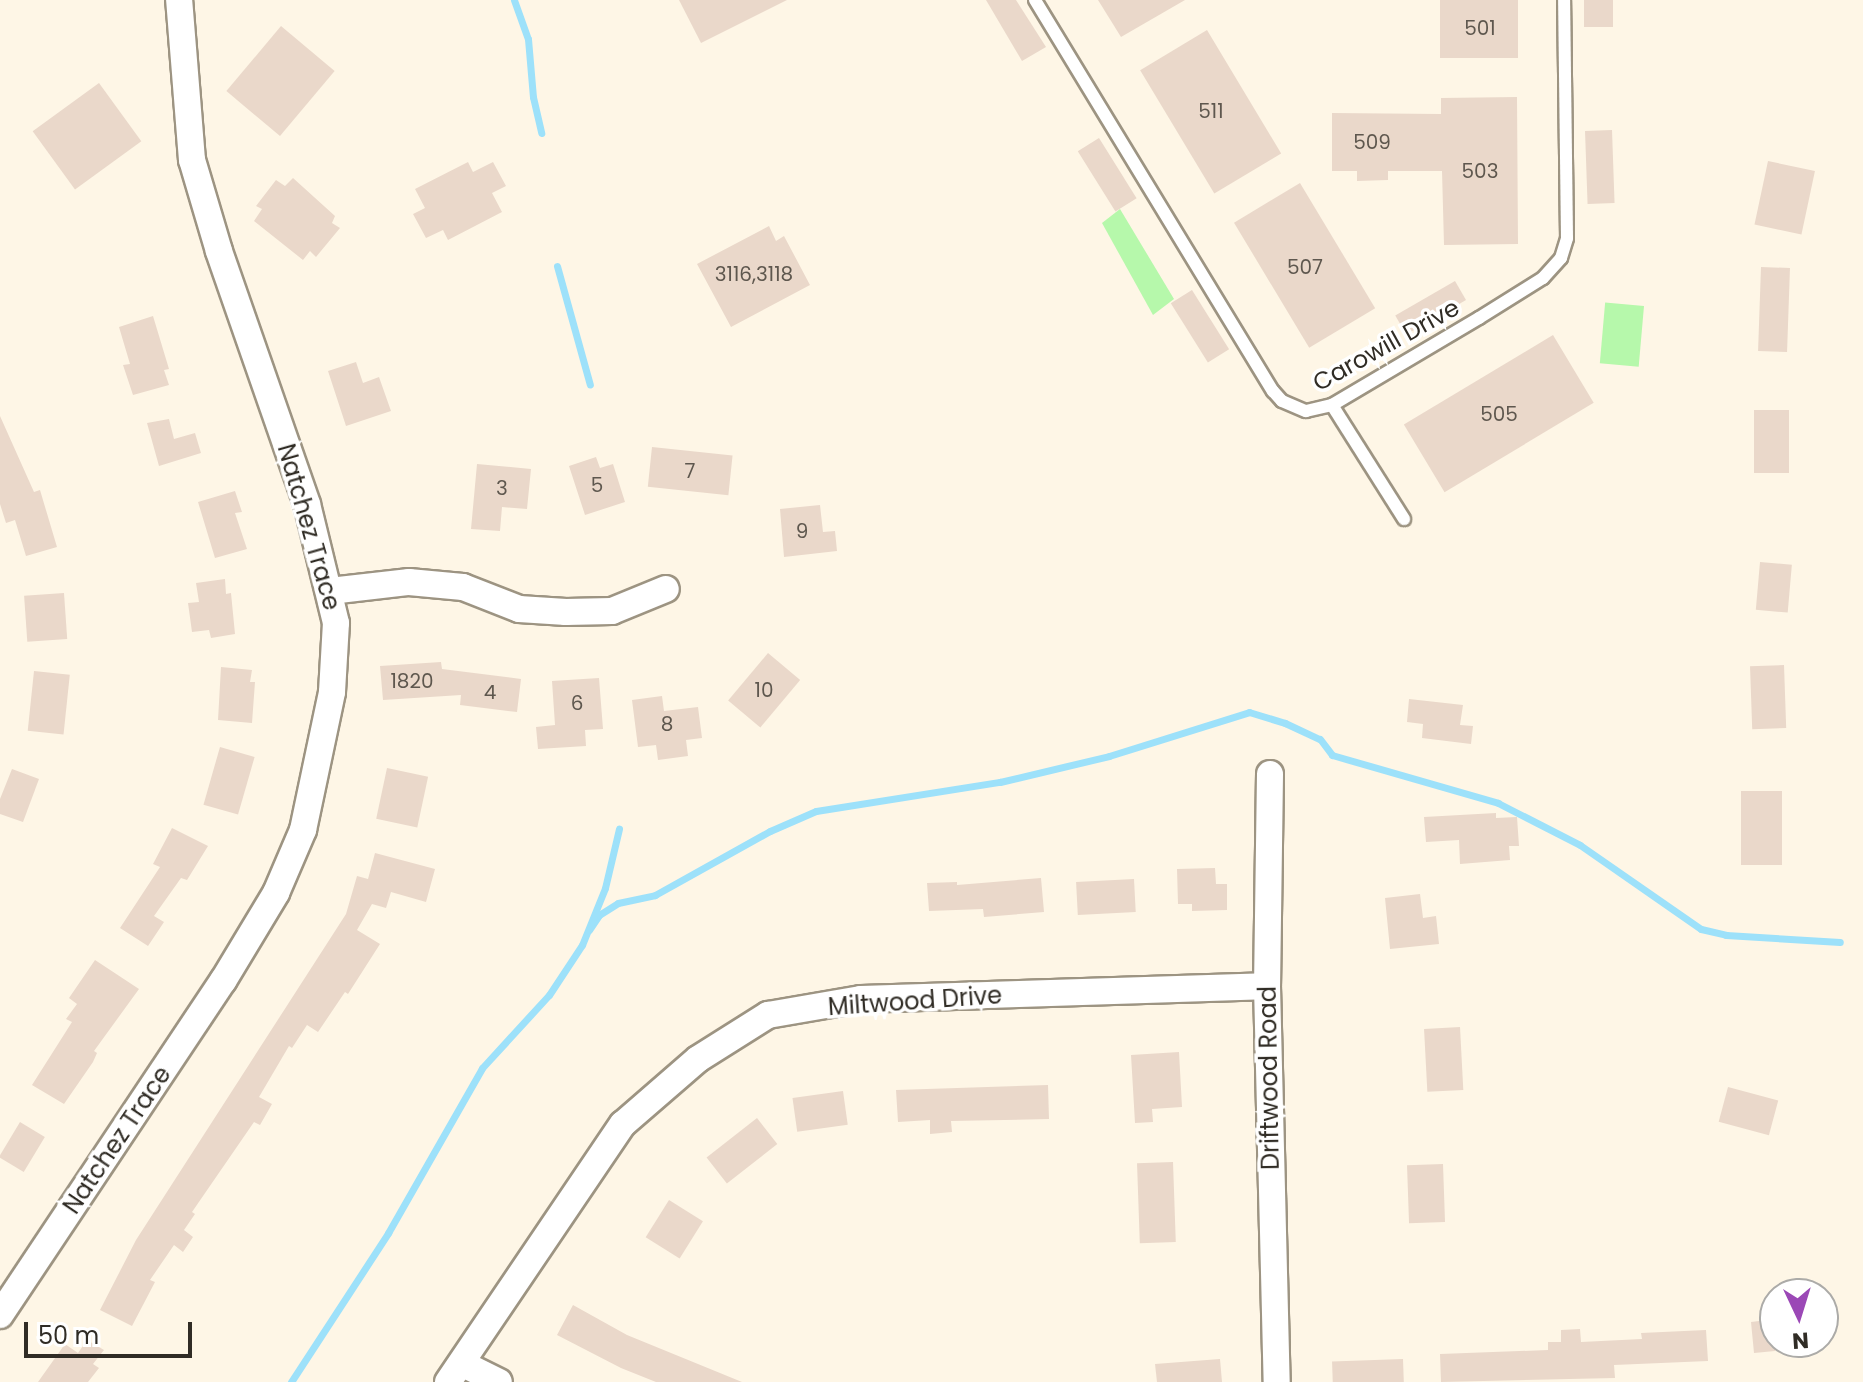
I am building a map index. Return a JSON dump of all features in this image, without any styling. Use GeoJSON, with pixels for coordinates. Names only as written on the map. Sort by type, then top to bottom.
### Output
{"type":"FeatureCollection","features":[{"type":"Feature","properties":{"kind":"street","name":"Natchez Trace"},"geometry":{"type":"LineString","coordinates":[[0,1315],[223,981],[276,893],[303,830],[332,692],[336,623],[330,591],[307,504],[219,251],[192,160],[179,0]]}},
{"type":"Feature","properties":{"kind":"street"},"geometry":{"type":"LineString","coordinates":[[330,591],[422,583],[463,587],[519,609],[566,612],[612,611],[666,589]]}},
{"type":"Feature","properties":{"kind":"street","name":"Driftwood Road"},"geometry":{"type":"LineString","coordinates":[[1270,774],[1267,986],[1277,1382]]}},
{"type":"Feature","properties":{"kind":"street","name":"Miltwood Drive"},"geometry":{"type":"LineString","coordinates":[[456,1373],[623,1124],[698,1059],[768,1015],[861,999],[1267,986]]}},
{"type":"Feature","properties":{"kind":"street"},"geometry":{"type":"LineString","coordinates":[[456,1373],[499,1382]]}},
{"type":"Feature","properties":{"kind":"lane","name":"Carowill Drive"},"geometry":{"type":"LineString","coordinates":[[1035,0],[1273,391],[1282,401],[1306,411],[1332,405],[1543,278],[1561,258],[1567,238],[1564,0]]}},
{"type":"Feature","properties":{"kind":"lane"},"geometry":{"type":"LineString","coordinates":[[1332,405],[1404,519]]}},
{"type":"Feature","properties":{"kind":"green space"},"geometry":{"type":"Polygon","coordinates":[[[1120,209],[1174,299],[1153,315],[1102,223],[1120,209]]]}},
{"type":"Feature","properties":{"kind":"green space"},"geometry":{"type":"Polygon","coordinates":[[[1605,303],[1644,306],[1639,367],[1600,363],[1605,303]]]}},
{"type":"Feature","properties":{"kind":"building"},"geometry":{"type":"Polygon","coordinates":[[[679,0],[787,0],[701,43],[679,0]]]}},
{"type":"Feature","properties":{"kind":"building"},"geometry":{"type":"Polygon","coordinates":[[[986,0],[1016,0],[1046,47],[1022,61],[986,0]]]}},
{"type":"Feature","properties":{"kind":"building"},"geometry":{"type":"Polygon","coordinates":[[[1098,0],[1185,0],[1121,37],[1098,0]]]}},
{"type":"Feature","properties":{"kind":"building"},"geometry":{"type":"Polygon","coordinates":[[[1440,0],[1518,0],[1518,58],[1440,58],[1440,0]]]}},
{"type":"Feature","properties":{"kind":"building"},"geometry":{"type":"Polygon","coordinates":[[[1584,0],[1613,0],[1613,27],[1584,27],[1584,0]]]}},
{"type":"Feature","properties":{"kind":"building"},"geometry":{"type":"Polygon","coordinates":[[[281,26],[335,71],[280,136],[226,91],[281,26]]]}},
{"type":"Feature","properties":{"kind":"building"},"geometry":{"type":"Polygon","coordinates":[[[1207,30],[1281,153],[1214,194],[1140,70],[1207,30]]]}},
{"type":"Feature","properties":{"kind":"building"},"geometry":{"type":"Polygon","coordinates":[[[99,83],[141,141],[75,189],[33,131],[99,83]]]}},
{"type":"Feature","properties":{"kind":"building"},"geometry":{"type":"Polygon","coordinates":[[[1517,97],[1518,244],[1444,245],[1442,171],[1388,171],[1388,180],[1357,181],[1357,171],[1332,171],[1332,113],[1441,114],[1441,98],[1517,97]]]}},
{"type":"Feature","properties":{"kind":"building"},"geometry":{"type":"Polygon","coordinates":[[[1612,130],[1615,203],[1588,204],[1585,131],[1612,130]]]}},
{"type":"Feature","properties":{"kind":"building"},"geometry":{"type":"Polygon","coordinates":[[[1099,138],[1137,198],[1115,211],[1078,151],[1099,138]]]}},
{"type":"Feature","properties":{"kind":"building"},"geometry":{"type":"Polygon","coordinates":[[[1768,161],[1815,171],[1801,235],[1754,225],[1768,161]]]}},
{"type":"Feature","properties":{"kind":"building"},"geometry":{"type":"Polygon","coordinates":[[[468,162],[473,172],[493,162],[506,186],[492,193],[502,212],[448,240],[443,230],[426,238],[413,214],[425,208],[415,189],[468,162]]]}},
{"type":"Feature","properties":{"kind":"building"},"geometry":{"type":"Polygon","coordinates":[[[293,178],[335,216],[332,223],[340,228],[316,257],[310,251],[303,260],[254,221],[262,209],[256,206],[276,180],[285,186],[293,178]]]}},
{"type":"Feature","properties":{"kind":"building"},"geometry":{"type":"Polygon","coordinates":[[[1300,183],[1375,308],[1309,348],[1234,223],[1300,183]]]}},
{"type":"Feature","properties":{"kind":"building"},"geometry":{"type":"Polygon","coordinates":[[[769,226],[776,241],[784,236],[810,285],[731,327],[697,264],[769,226]]]}},
{"type":"Feature","properties":{"kind":"building"},"geometry":{"type":"Polygon","coordinates":[[[1761,267],[1790,268],[1787,352],[1758,351],[1761,267]]]}},
{"type":"Feature","properties":{"kind":"building"},"geometry":{"type":"Polygon","coordinates":[[[1455,281],[1466,300],[1406,335],[1395,316],[1455,281]]]}},
{"type":"Feature","properties":{"kind":"building"},"geometry":{"type":"Polygon","coordinates":[[[1192,290],[1229,349],[1208,363],[1171,303],[1192,290]]]}},
{"type":"Feature","properties":{"kind":"building"},"geometry":{"type":"Polygon","coordinates":[[[153,316],[169,369],[164,370],[169,385],[133,395],[123,365],[130,364],[119,327],[153,316]]]}},
{"type":"Feature","properties":{"kind":"building"},"geometry":{"type":"Polygon","coordinates":[[[1553,335],[1594,403],[1445,492],[1404,425],[1553,335]]]}},
{"type":"Feature","properties":{"kind":"building"},"geometry":{"type":"Polygon","coordinates":[[[356,362],[363,383],[379,377],[391,411],[346,426],[328,371],[356,362]]]}},
{"type":"Feature","properties":{"kind":"building"},"geometry":{"type":"Polygon","coordinates":[[[1754,410],[1789,410],[1789,473],[1754,473],[1754,410]]]}},
{"type":"Feature","properties":{"kind":"building"},"geometry":{"type":"Polygon","coordinates":[[[0,416],[34,492],[40,490],[57,547],[26,556],[15,520],[6,523],[0,504],[0,416]]]}},
{"type":"Feature","properties":{"kind":"building"},"geometry":{"type":"Polygon","coordinates":[[[169,419],[174,439],[195,433],[201,453],[159,466],[147,423],[169,419]]]}},
{"type":"Feature","properties":{"kind":"building"},"geometry":{"type":"Polygon","coordinates":[[[652,447],[733,455],[728,495],[648,487],[652,447]]]}},
{"type":"Feature","properties":{"kind":"building"},"geometry":{"type":"Polygon","coordinates":[[[596,457],[600,468],[613,464],[625,502],[585,515],[569,466],[596,457]]]}},
{"type":"Feature","properties":{"kind":"building"},"geometry":{"type":"Polygon","coordinates":[[[477,464],[531,469],[527,509],[502,507],[500,531],[471,529],[477,464]]]}},
{"type":"Feature","properties":{"kind":"building"},"geometry":{"type":"Polygon","coordinates":[[[235,491],[242,512],[235,513],[247,549],[215,558],[198,502],[235,491]]]}},
{"type":"Feature","properties":{"kind":"building"},"geometry":{"type":"Polygon","coordinates":[[[820,505],[823,532],[835,531],[837,551],[784,557],[780,509],[820,505]]]}},
{"type":"Feature","properties":{"kind":"building"},"geometry":{"type":"Polygon","coordinates":[[[1760,562],[1792,565],[1788,613],[1756,610],[1760,562]]]}},
{"type":"Feature","properties":{"kind":"building"},"geometry":{"type":"Polygon","coordinates":[[[225,579],[226,594],[231,593],[235,634],[211,638],[209,630],[192,632],[188,603],[199,602],[196,583],[225,579]]]}},
{"type":"Feature","properties":{"kind":"building"},"geometry":{"type":"Polygon","coordinates":[[[64,593],[67,639],[27,642],[24,596],[64,593]]]}},
{"type":"Feature","properties":{"kind":"building"},"geometry":{"type":"Polygon","coordinates":[[[768,653],[800,680],[760,727],[728,700],[768,653]]]}},
{"type":"Feature","properties":{"kind":"building"},"geometry":{"type":"Polygon","coordinates":[[[441,662],[442,669],[521,679],[517,712],[460,705],[461,695],[383,700],[380,666],[441,662]]]}},
{"type":"Feature","properties":{"kind":"building"},"geometry":{"type":"Polygon","coordinates":[[[1784,665],[1786,728],[1752,729],[1750,666],[1784,665]]]}},
{"type":"Feature","properties":{"kind":"building"},"geometry":{"type":"Polygon","coordinates":[[[221,667],[252,670],[250,682],[255,682],[252,723],[218,720],[221,667]]]}},
{"type":"Feature","properties":{"kind":"building"},"geometry":{"type":"Polygon","coordinates":[[[34,671],[70,675],[64,734],[28,731],[34,671]]]}},
{"type":"Feature","properties":{"kind":"building"},"geometry":{"type":"Polygon","coordinates":[[[599,678],[603,729],[585,730],[586,746],[538,749],[536,727],[555,725],[552,681],[599,678]]]}},
{"type":"Feature","properties":{"kind":"building"},"geometry":{"type":"Polygon","coordinates":[[[662,696],[664,711],[698,707],[702,738],[686,740],[688,756],[658,760],[656,745],[638,747],[632,700],[662,696]]]}},
{"type":"Feature","properties":{"kind":"building"},"geometry":{"type":"Polygon","coordinates":[[[1409,699],[1463,705],[1460,725],[1473,726],[1471,744],[1422,738],[1423,724],[1407,722],[1409,699]]]}},
{"type":"Feature","properties":{"kind":"building"},"geometry":{"type":"Polygon","coordinates":[[[220,747],[255,757],[238,815],[203,805],[220,747]]]}},
{"type":"Feature","properties":{"kind":"building"},"geometry":{"type":"Polygon","coordinates":[[[387,768],[428,777],[417,828],[376,819],[387,768]]]}},
{"type":"Feature","properties":{"kind":"building"},"geometry":{"type":"Polygon","coordinates":[[[12,769],[39,779],[23,822],[0,814],[0,799],[12,769]]]}},
{"type":"Feature","properties":{"kind":"building"},"geometry":{"type":"Polygon","coordinates":[[[1741,791],[1782,791],[1782,865],[1741,865],[1741,791]]]}},
{"type":"Feature","properties":{"kind":"building"},"geometry":{"type":"Polygon","coordinates":[[[1496,813],[1496,818],[1517,817],[1519,846],[1509,846],[1510,860],[1460,864],[1459,840],[1426,842],[1424,817],[1496,813]]]}},
{"type":"Feature","properties":{"kind":"building"},"geometry":{"type":"Polygon","coordinates":[[[172,828],[208,846],[187,880],[181,878],[154,916],[164,922],[148,946],[120,928],[160,867],[153,864],[172,828]]]}},
{"type":"Feature","properties":{"kind":"building"},"geometry":{"type":"Polygon","coordinates":[[[375,853],[435,869],[426,902],[391,892],[386,908],[372,904],[357,930],[380,944],[348,994],[345,992],[318,1032],[307,1025],[292,1048],[289,1046],[259,1097],[272,1104],[260,1125],[254,1122],[192,1212],[195,1214],[184,1230],[193,1237],[183,1252],[174,1245],[150,1280],[155,1282],[132,1326],[100,1310],[136,1240],[346,914],[357,876],[368,879],[375,853]]]}},
{"type":"Feature","properties":{"kind":"building"},"geometry":{"type":"Polygon","coordinates":[[[1215,868],[1216,884],[1227,884],[1227,910],[1192,911],[1192,904],[1178,904],[1177,869],[1215,868]]]}},
{"type":"Feature","properties":{"kind":"building"},"geometry":{"type":"Polygon","coordinates":[[[1041,878],[1044,912],[984,917],[983,909],[929,911],[927,883],[957,882],[957,885],[1041,878]]]}},
{"type":"Feature","properties":{"kind":"building"},"geometry":{"type":"Polygon","coordinates":[[[1134,879],[1136,912],[1078,915],[1076,882],[1134,879]]]}},
{"type":"Feature","properties":{"kind":"building"},"geometry":{"type":"Polygon","coordinates":[[[1420,894],[1423,918],[1436,916],[1439,944],[1390,949],[1385,898],[1420,894]]]}},
{"type":"Feature","properties":{"kind":"building"},"geometry":{"type":"Polygon","coordinates":[[[95,960],[139,989],[94,1051],[97,1053],[93,1062],[64,1104],[32,1085],[72,1022],[66,1019],[77,1004],[69,998],[95,960]]]}},
{"type":"Feature","properties":{"kind":"building"},"geometry":{"type":"Polygon","coordinates":[[[1460,1027],[1463,1090],[1427,1092],[1424,1029],[1460,1027]]]}},
{"type":"Feature","properties":{"kind":"building"},"geometry":{"type":"Polygon","coordinates":[[[1179,1052],[1182,1107],[1152,1109],[1153,1122],[1135,1123],[1131,1055],[1179,1052]]]}},
{"type":"Feature","properties":{"kind":"building"},"geometry":{"type":"Polygon","coordinates":[[[1048,1085],[1049,1119],[951,1121],[952,1132],[930,1134],[930,1120],[898,1122],[896,1090],[1048,1085]]]}},
{"type":"Feature","properties":{"kind":"building"},"geometry":{"type":"Polygon","coordinates":[[[1728,1087],[1778,1100],[1769,1135],[1719,1122],[1728,1087]]]}},
{"type":"Feature","properties":{"kind":"building"},"geometry":{"type":"Polygon","coordinates":[[[843,1091],[848,1125],[797,1132],[792,1098],[843,1091]]]}},
{"type":"Feature","properties":{"kind":"building"},"geometry":{"type":"Polygon","coordinates":[[[757,1118],[777,1144],[727,1183],[707,1157],[757,1118]]]}},
{"type":"Feature","properties":{"kind":"building"},"geometry":{"type":"Polygon","coordinates":[[[20,1122],[45,1137],[24,1172],[0,1158],[20,1122]]]}},
{"type":"Feature","properties":{"kind":"building"},"geometry":{"type":"Polygon","coordinates":[[[1173,1162],[1176,1242],[1140,1243],[1137,1163],[1173,1162]]]}},
{"type":"Feature","properties":{"kind":"building"},"geometry":{"type":"Polygon","coordinates":[[[1443,1164],[1445,1222],[1409,1223],[1407,1165],[1443,1164]]]}},
{"type":"Feature","properties":{"kind":"building"},"geometry":{"type":"Polygon","coordinates":[[[669,1200],[703,1221],[680,1259],[646,1237],[669,1200]]]}},
{"type":"Feature","properties":{"kind":"building"},"geometry":{"type":"Polygon","coordinates":[[[573,1305],[627,1335],[742,1382],[656,1382],[621,1368],[557,1335],[573,1305]]]}},
{"type":"Feature","properties":{"kind":"building"},"geometry":{"type":"Polygon","coordinates":[[[1759,1321],[1759,1353],[1754,1353],[1751,1322],[1759,1321]]]}},
{"type":"Feature","properties":{"kind":"building"},"geometry":{"type":"Polygon","coordinates":[[[1580,1329],[1581,1342],[1642,1339],[1641,1333],[1706,1330],[1708,1361],[1614,1365],[1615,1378],[1441,1382],[1440,1354],[1548,1350],[1548,1342],[1561,1342],[1561,1330],[1580,1329]]]}},
{"type":"Feature","properties":{"kind":"building"},"geometry":{"type":"Polygon","coordinates":[[[87,1340],[104,1350],[93,1364],[99,1368],[88,1382],[38,1382],[65,1344],[78,1353],[87,1340]]]}},
{"type":"Feature","properties":{"kind":"building"},"geometry":{"type":"Polygon","coordinates":[[[1220,1359],[1222,1382],[1157,1382],[1155,1364],[1220,1359]]]}},
{"type":"Feature","properties":{"kind":"building"},"geometry":{"type":"Polygon","coordinates":[[[1403,1359],[1404,1382],[1333,1382],[1332,1361],[1403,1359]]]}},
{"type":"Feature","properties":{"kind":"waterway"},"geometry":{"type":"LineString","coordinates":[[514,0],[528,39],[533,97],[541,133]]}},
{"type":"Feature","properties":{"kind":"waterway"},"geometry":{"type":"LineString","coordinates":[[557,266],[590,385]]}},
{"type":"Feature","properties":{"kind":"waterway"},"geometry":{"type":"LineString","coordinates":[[589,930],[599,915],[618,903],[655,895],[770,831],[816,811],[1000,782],[1109,756],[1249,712],[1285,723],[1320,739],[1332,755],[1498,803],[1580,845],[1701,929],[1726,935],[1840,942]]}},
{"type":"Feature","properties":{"kind":"waterway"},"geometry":{"type":"LineString","coordinates":[[291,1382],[388,1233],[482,1068],[549,995],[582,945],[605,888],[619,829]]}}]}
